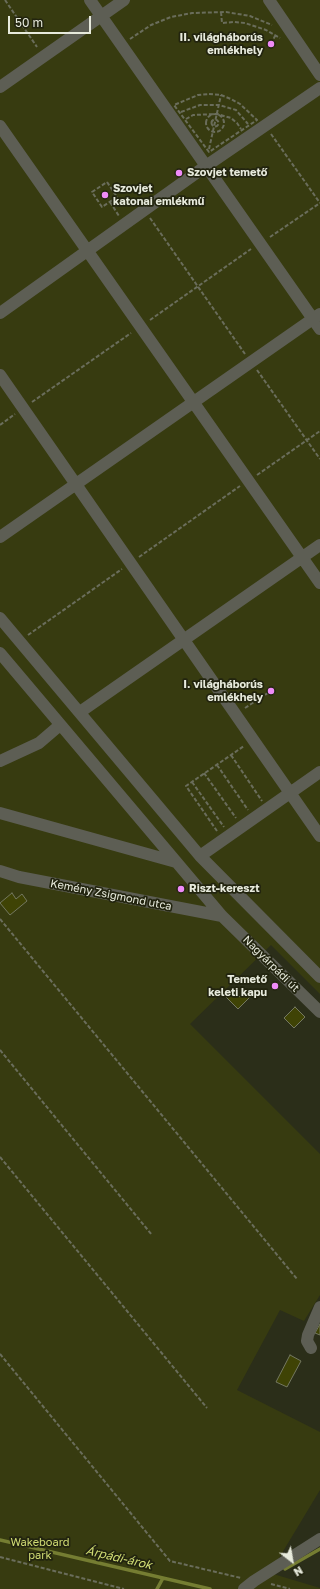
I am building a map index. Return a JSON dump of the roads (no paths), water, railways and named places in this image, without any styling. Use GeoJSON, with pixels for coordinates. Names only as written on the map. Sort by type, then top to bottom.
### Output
{"type":"FeatureCollection","features":[{"type":"Feature","properties":{"kind":"street"},"geometry":{"type":"LineString","coordinates":[[90,0],[260,243],[316,317],[320,329]]}},
{"type":"Feature","properties":{"kind":"street"},"geometry":{"type":"LineString","coordinates":[[0,87],[124,0]]}},
{"type":"Feature","properties":{"kind":"street"},"geometry":{"type":"LineString","coordinates":[[269,0],[289,39],[320,75]]}},
{"type":"Feature","properties":{"kind":"street"},"geometry":{"type":"LineString","coordinates":[[0,313],[206,166],[320,88]]}},
{"type":"Feature","properties":{"kind":"street"},"geometry":{"type":"LineString","coordinates":[[0,126],[320,583]]}},
{"type":"Feature","properties":{"kind":"street"},"geometry":{"type":"LineString","coordinates":[[0,538],[316,317]]}},
{"type":"Feature","properties":{"kind":"street"},"geometry":{"type":"LineString","coordinates":[[0,375],[320,836]]}},
{"type":"Feature","properties":{"kind":"street"},"geometry":{"type":"LineString","coordinates":[[80,712],[320,545]]}},
{"type":"Feature","properties":{"kind":"street"},"geometry":{"type":"LineString","coordinates":[[0,618],[200,856],[320,976]]}},
{"type":"Feature","properties":{"kind":"street","name":"Nagyárpádi út"},"geometry":{"type":"LineString","coordinates":[[0,653],[222,916],[319,1008]]}},
{"type":"Feature","properties":{"kind":"street"},"geometry":{"type":"LineString","coordinates":[[0,760],[39,743],[60,724]]}},
{"type":"Feature","properties":{"kind":"street"},"geometry":{"type":"LineString","coordinates":[[200,856],[320,772]]}},
{"type":"Feature","properties":{"kind":"street"},"geometry":{"type":"LineString","coordinates":[[0,813],[176,862]]}},
{"type":"Feature","properties":{"kind":"street","name":"Kemény Zsigmond utca"},"geometry":{"type":"LineString","coordinates":[[0,871],[19,877],[222,916]]}},
{"type":"Feature","properties":{"kind":"street"},"geometry":{"type":"LineString","coordinates":[[311,1348],[307,1342],[308,1335],[320,1307]]}},
{"type":"Feature","properties":{"kind":"street"},"geometry":{"type":"LineString","coordinates":[[244,1589],[320,1539]]}},
{"type":"Feature","properties":{"kind":"waterway","name":"Árpádi-árok"},"geometry":{"type":"LineString","coordinates":[[0,1540],[210,1589]]}},
{"type":"Feature","properties":{"kind":"waterway"},"geometry":{"type":"LineString","coordinates":[[285,1569],[320,1549]]}},
{"type":"Feature","properties":{"kind":"waterway"},"geometry":{"type":"LineString","coordinates":[[157,1589],[163,1578]]}},
{"type":"Feature","properties":{"kind":"place","name":"II. világháborús emlékhely"},"geometry":{"type":"Point","coordinates":[271,44]}},
{"type":"Feature","properties":{"kind":"place","name":"Szovjet temető"},"geometry":{"type":"Point","coordinates":[179,173]}},
{"type":"Feature","properties":{"kind":"place","name":"Szovjet katonai emlékmű"},"geometry":{"type":"Point","coordinates":[105,195]}},
{"type":"Feature","properties":{"kind":"place","name":"I. világháborús emlékhely"},"geometry":{"type":"Point","coordinates":[271,691]}},
{"type":"Feature","properties":{"kind":"place","name":"Riszt-kereszt"},"geometry":{"type":"Point","coordinates":[181,889]}},
{"type":"Feature","properties":{"kind":"place","name":"Temető keleti kapu"},"geometry":{"type":"Point","coordinates":[275,986]}},
{"type":"Feature","properties":{"kind":"park label","name":"Wakeboard park"},"geometry":{"type":"Point","coordinates":[40,1549]}}]}
